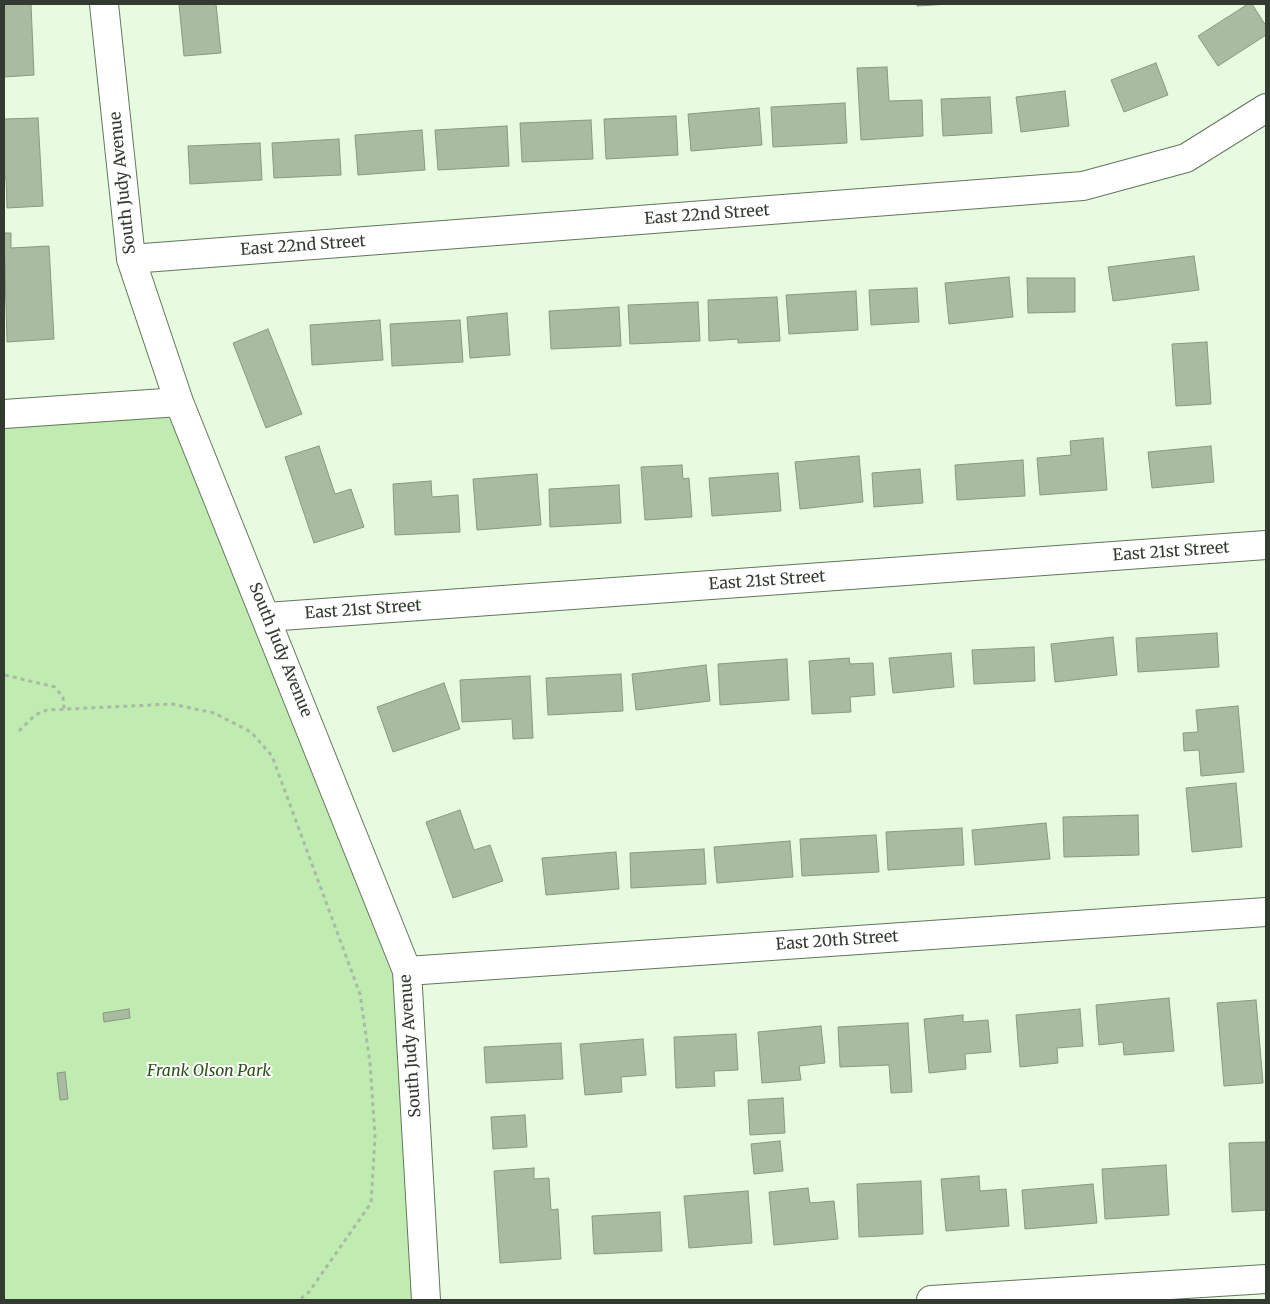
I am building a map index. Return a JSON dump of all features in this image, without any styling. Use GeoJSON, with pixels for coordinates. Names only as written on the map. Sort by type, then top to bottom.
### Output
{"type":"FeatureCollection","features":[{"type":"Feature","properties":{"kind":"street","name":"South Judy Avenue"},"geometry":{"type":"LineString","coordinates":[[104,4],[131,259],[179,402],[267,617],[407,970],[426,1300]]}},
{"type":"Feature","properties":{"kind":"street","name":"East 22nd Street"},"geometry":{"type":"LineString","coordinates":[[131,259],[1083,186],[1186,158],[1266,108]]}},
{"type":"Feature","properties":{"kind":"street"},"geometry":{"type":"LineString","coordinates":[[4,414],[179,402]]}},
{"type":"Feature","properties":{"kind":"street","name":"East 21st Street"},"geometry":{"type":"LineString","coordinates":[[267,617],[1266,546]]}},
{"type":"Feature","properties":{"kind":"street","name":"East 20th Street"},"geometry":{"type":"LineString","coordinates":[[407,970],[1266,912]]}},
{"type":"Feature","properties":{"kind":"street"},"geometry":{"type":"LineString","coordinates":[[930,1300],[1266,1279]]}},
{"type":"Feature","properties":{"kind":"path"},"geometry":{"type":"LineString","coordinates":[[5,675],[55,687],[63,697],[64,709]]}},
{"type":"Feature","properties":{"kind":"path"},"geometry":{"type":"LineString","coordinates":[[19,731],[35,715],[47,710],[87,706],[172,704],[214,713],[251,732],[272,756],[360,994],[370,1063],[374,1137],[371,1203],[314,1285],[299,1300]]}},
{"type":"Feature","properties":{"kind":"green space","name":"Frank Olson Park"},"geometry":{"type":"Polygon","coordinates":[[[179,402],[407,971],[429,1300],[4,1300],[4,414],[179,402]]]}},
{"type":"Feature","properties":{"kind":"building"},"geometry":{"type":"Polygon","coordinates":[[[4,4],[31,4],[34,75],[4,77],[4,4]]]}},
{"type":"Feature","properties":{"kind":"building"},"geometry":{"type":"Polygon","coordinates":[[[179,4],[216,4],[221,53],[184,56],[179,4]]]}},
{"type":"Feature","properties":{"kind":"building"},"geometry":{"type":"Polygon","coordinates":[[[917,4],[949,4],[917,6],[917,4]]]}},
{"type":"Feature","properties":{"kind":"building"},"geometry":{"type":"Polygon","coordinates":[[[1248,4],[1252,4],[1266,26],[1266,35],[1218,66],[1198,36],[1248,4]]]}},
{"type":"Feature","properties":{"kind":"building"},"geometry":{"type":"Polygon","coordinates":[[[1156,63],[1168,95],[1124,112],[1111,80],[1156,63]]]}},
{"type":"Feature","properties":{"kind":"building"},"geometry":{"type":"Polygon","coordinates":[[[887,67],[889,101],[922,100],[923,136],[861,140],[857,68],[887,67]]]}},
{"type":"Feature","properties":{"kind":"building"},"geometry":{"type":"Polygon","coordinates":[[[1065,91],[1069,126],[1021,132],[1016,97],[1065,91]]]}},
{"type":"Feature","properties":{"kind":"building"},"geometry":{"type":"Polygon","coordinates":[[[990,97],[992,133],[943,136],[941,99],[990,97]]]}},
{"type":"Feature","properties":{"kind":"building"},"geometry":{"type":"Polygon","coordinates":[[[845,103],[847,143],[773,147],[771,107],[845,103]]]}},
{"type":"Feature","properties":{"kind":"building"},"geometry":{"type":"Polygon","coordinates":[[[759,108],[762,145],[691,151],[688,114],[759,108]]]}},
{"type":"Feature","properties":{"kind":"building"},"geometry":{"type":"Polygon","coordinates":[[[676,116],[678,155],[606,159],[604,119],[676,116]]]}},
{"type":"Feature","properties":{"kind":"building"},"geometry":{"type":"Polygon","coordinates":[[[38,118],[43,206],[7,208],[6,178],[4,178],[4,119],[38,118]]]}},
{"type":"Feature","properties":{"kind":"building"},"geometry":{"type":"Polygon","coordinates":[[[591,120],[593,159],[522,162],[520,123],[591,120]]]}},
{"type":"Feature","properties":{"kind":"building"},"geometry":{"type":"Polygon","coordinates":[[[507,126],[509,166],[438,170],[435,130],[507,126]]]}},
{"type":"Feature","properties":{"kind":"building"},"geometry":{"type":"Polygon","coordinates":[[[422,130],[425,170],[358,175],[355,135],[422,130]]]}},
{"type":"Feature","properties":{"kind":"building"},"geometry":{"type":"Polygon","coordinates":[[[339,139],[341,175],[274,178],[272,143],[339,139]]]}},
{"type":"Feature","properties":{"kind":"building"},"geometry":{"type":"Polygon","coordinates":[[[260,143],[262,180],[190,184],[188,146],[260,143]]]}},
{"type":"Feature","properties":{"kind":"building"},"geometry":{"type":"Polygon","coordinates":[[[4,233],[11,233],[11,248],[49,246],[54,339],[7,342],[4,233]]]}},
{"type":"Feature","properties":{"kind":"building"},"geometry":{"type":"Polygon","coordinates":[[[1194,256],[1199,290],[1113,301],[1108,267],[1194,256]]]}},
{"type":"Feature","properties":{"kind":"building"},"geometry":{"type":"Polygon","coordinates":[[[1009,277],[1013,317],[949,324],[945,283],[1009,277]]]}},
{"type":"Feature","properties":{"kind":"building"},"geometry":{"type":"Polygon","coordinates":[[[1027,278],[1075,278],[1075,312],[1028,313],[1027,278]]]}},
{"type":"Feature","properties":{"kind":"building"},"geometry":{"type":"Polygon","coordinates":[[[917,288],[919,322],[871,325],[869,290],[917,288]]]}},
{"type":"Feature","properties":{"kind":"building"},"geometry":{"type":"Polygon","coordinates":[[[856,291],[858,330],[789,334],[786,295],[856,291]]]}},
{"type":"Feature","properties":{"kind":"building"},"geometry":{"type":"Polygon","coordinates":[[[777,297],[780,341],[738,343],[738,339],[709,341],[708,300],[777,297]]]}},
{"type":"Feature","properties":{"kind":"building"},"geometry":{"type":"Polygon","coordinates":[[[698,302],[700,341],[630,344],[628,305],[698,302]]]}},
{"type":"Feature","properties":{"kind":"building"},"geometry":{"type":"Polygon","coordinates":[[[619,307],[621,346],[551,349],[549,311],[619,307]]]}},
{"type":"Feature","properties":{"kind":"building"},"geometry":{"type":"Polygon","coordinates":[[[507,313],[510,355],[470,358],[467,317],[507,313]]]}},
{"type":"Feature","properties":{"kind":"building"},"geometry":{"type":"Polygon","coordinates":[[[380,320],[383,360],[312,365],[310,325],[380,320]]]}},
{"type":"Feature","properties":{"kind":"building"},"geometry":{"type":"Polygon","coordinates":[[[460,320],[463,362],[392,366],[390,324],[460,320]]]}},
{"type":"Feature","properties":{"kind":"building"},"geometry":{"type":"Polygon","coordinates":[[[268,329],[302,414],[266,428],[233,343],[268,329]]]}},
{"type":"Feature","properties":{"kind":"building"},"geometry":{"type":"Polygon","coordinates":[[[1207,342],[1211,404],[1176,406],[1172,344],[1207,342]]]}},
{"type":"Feature","properties":{"kind":"building"},"geometry":{"type":"Polygon","coordinates":[[[1103,438],[1107,490],[1040,495],[1037,458],[1071,455],[1070,441],[1103,438]]]}},
{"type":"Feature","properties":{"kind":"building"},"geometry":{"type":"Polygon","coordinates":[[[319,446],[335,494],[351,489],[364,527],[314,543],[285,457],[319,446]]]}},
{"type":"Feature","properties":{"kind":"building"},"geometry":{"type":"Polygon","coordinates":[[[1211,446],[1214,482],[1152,488],[1148,452],[1211,446]]]}},
{"type":"Feature","properties":{"kind":"building"},"geometry":{"type":"Polygon","coordinates":[[[859,456],[863,502],[800,509],[795,462],[859,456]]]}},
{"type":"Feature","properties":{"kind":"building"},"geometry":{"type":"Polygon","coordinates":[[[1023,460],[1025,496],[957,500],[955,465],[1023,460]]]}},
{"type":"Feature","properties":{"kind":"building"},"geometry":{"type":"Polygon","coordinates":[[[682,465],[683,479],[689,478],[692,517],[645,520],[641,467],[682,465]]]}},
{"type":"Feature","properties":{"kind":"building"},"geometry":{"type":"Polygon","coordinates":[[[920,469],[923,503],[874,507],[872,473],[920,469]]]}},
{"type":"Feature","properties":{"kind":"building"},"geometry":{"type":"Polygon","coordinates":[[[778,473],[781,511],[712,516],[709,478],[778,473]]]}},
{"type":"Feature","properties":{"kind":"building"},"geometry":{"type":"Polygon","coordinates":[[[537,474],[541,525],[477,530],[473,479],[537,474]]]}},
{"type":"Feature","properties":{"kind":"building"},"geometry":{"type":"Polygon","coordinates":[[[431,481],[432,497],[458,495],[460,532],[395,535],[393,484],[431,481]]]}},
{"type":"Feature","properties":{"kind":"building"},"geometry":{"type":"Polygon","coordinates":[[[619,485],[621,523],[550,527],[549,489],[619,485]]]}},
{"type":"Feature","properties":{"kind":"building"},"geometry":{"type":"Polygon","coordinates":[[[1217,633],[1219,667],[1138,672],[1136,638],[1217,633]]]}},
{"type":"Feature","properties":{"kind":"building"},"geometry":{"type":"Polygon","coordinates":[[[1113,637],[1117,675],[1055,682],[1051,644],[1113,637]]]}},
{"type":"Feature","properties":{"kind":"building"},"geometry":{"type":"Polygon","coordinates":[[[1034,647],[1035,681],[974,684],[972,650],[1034,647]]]}},
{"type":"Feature","properties":{"kind":"building"},"geometry":{"type":"Polygon","coordinates":[[[951,653],[954,687],[893,693],[889,658],[951,653]]]}},
{"type":"Feature","properties":{"kind":"building"},"geometry":{"type":"Polygon","coordinates":[[[849,658],[850,664],[873,663],[875,695],[850,697],[851,712],[812,714],[809,661],[849,658]]]}},
{"type":"Feature","properties":{"kind":"building"},"geometry":{"type":"Polygon","coordinates":[[[787,659],[789,700],[720,705],[718,664],[787,659]]]}},
{"type":"Feature","properties":{"kind":"building"},"geometry":{"type":"Polygon","coordinates":[[[706,665],[710,701],[636,710],[632,674],[706,665]]]}},
{"type":"Feature","properties":{"kind":"building"},"geometry":{"type":"Polygon","coordinates":[[[621,674],[623,711],[548,715],[546,678],[621,674]]]}},
{"type":"Feature","properties":{"kind":"building"},"geometry":{"type":"Polygon","coordinates":[[[530,676],[533,738],[513,739],[512,719],[462,722],[460,680],[530,676]]]}},
{"type":"Feature","properties":{"kind":"building"},"geometry":{"type":"Polygon","coordinates":[[[444,683],[460,729],[393,752],[377,707],[444,683]]]}},
{"type":"Feature","properties":{"kind":"building"},"geometry":{"type":"Polygon","coordinates":[[[1238,706],[1244,772],[1201,776],[1199,750],[1184,751],[1183,733],[1198,732],[1196,710],[1238,706]]]}},
{"type":"Feature","properties":{"kind":"building"},"geometry":{"type":"Polygon","coordinates":[[[1236,783],[1242,847],[1192,852],[1186,788],[1236,783]]]}},
{"type":"Feature","properties":{"kind":"building"},"geometry":{"type":"Polygon","coordinates":[[[460,810],[474,850],[490,845],[503,881],[453,898],[426,822],[460,810]]]}},
{"type":"Feature","properties":{"kind":"building"},"geometry":{"type":"Polygon","coordinates":[[[1138,815],[1139,855],[1064,857],[1063,817],[1138,815]]]}},
{"type":"Feature","properties":{"kind":"building"},"geometry":{"type":"Polygon","coordinates":[[[1046,823],[1050,859],[975,865],[972,830],[1046,823]]]}},
{"type":"Feature","properties":{"kind":"building"},"geometry":{"type":"Polygon","coordinates":[[[962,828],[964,865],[888,870],[886,832],[962,828]]]}},
{"type":"Feature","properties":{"kind":"building"},"geometry":{"type":"Polygon","coordinates":[[[876,835],[879,872],[802,876],[800,839],[876,835]]]}},
{"type":"Feature","properties":{"kind":"building"},"geometry":{"type":"Polygon","coordinates":[[[790,841],[793,877],[717,883],[714,847],[790,841]]]}},
{"type":"Feature","properties":{"kind":"building"},"geometry":{"type":"Polygon","coordinates":[[[704,849],[706,884],[631,888],[630,853],[704,849]]]}},
{"type":"Feature","properties":{"kind":"building"},"geometry":{"type":"Polygon","coordinates":[[[616,852],[619,889],[546,895],[542,858],[616,852]]]}},
{"type":"Feature","properties":{"kind":"building"},"geometry":{"type":"Polygon","coordinates":[[[1169,998],[1174,1051],[1124,1055],[1123,1042],[1099,1045],[1096,1005],[1169,998]]]}},
{"type":"Feature","properties":{"kind":"building"},"geometry":{"type":"Polygon","coordinates":[[[1256,1000],[1263,1083],[1224,1086],[1217,1003],[1256,1000]]]}},
{"type":"Feature","properties":{"kind":"building"},"geometry":{"type":"Polygon","coordinates":[[[129,1009],[130,1018],[104,1022],[103,1013],[129,1009]]]}},
{"type":"Feature","properties":{"kind":"building"},"geometry":{"type":"Polygon","coordinates":[[[1080,1009],[1083,1046],[1057,1048],[1058,1063],[1020,1067],[1016,1015],[1080,1009]]]}},
{"type":"Feature","properties":{"kind":"building"},"geometry":{"type":"Polygon","coordinates":[[[963,1015],[963,1022],[988,1020],[991,1052],[965,1054],[966,1069],[929,1073],[924,1019],[963,1015]]]}},
{"type":"Feature","properties":{"kind":"building"},"geometry":{"type":"Polygon","coordinates":[[[908,1023],[912,1092],[891,1093],[889,1065],[840,1067],[838,1027],[908,1023]]]}},
{"type":"Feature","properties":{"kind":"building"},"geometry":{"type":"Polygon","coordinates":[[[821,1026],[825,1063],[799,1066],[801,1080],[762,1083],[758,1032],[821,1026]]]}},
{"type":"Feature","properties":{"kind":"building"},"geometry":{"type":"Polygon","coordinates":[[[736,1034],[738,1070],[714,1071],[715,1086],[676,1088],[674,1037],[736,1034]]]}},
{"type":"Feature","properties":{"kind":"building"},"geometry":{"type":"Polygon","coordinates":[[[643,1039],[646,1075],[621,1077],[622,1092],[585,1095],[580,1044],[643,1039]]]}},
{"type":"Feature","properties":{"kind":"building"},"geometry":{"type":"Polygon","coordinates":[[[561,1043],[563,1079],[486,1083],[484,1047],[561,1043]]]}},
{"type":"Feature","properties":{"kind":"building"},"geometry":{"type":"Polygon","coordinates":[[[65,1072],[68,1099],[60,1100],[57,1073],[65,1072]]]}},
{"type":"Feature","properties":{"kind":"building"},"geometry":{"type":"Polygon","coordinates":[[[783,1098],[785,1133],[750,1135],[748,1100],[783,1098]]]}},
{"type":"Feature","properties":{"kind":"building"},"geometry":{"type":"Polygon","coordinates":[[[525,1115],[527,1147],[493,1149],[491,1117],[525,1115]]]}},
{"type":"Feature","properties":{"kind":"building"},"geometry":{"type":"Polygon","coordinates":[[[780,1141],[783,1171],[754,1174],[751,1144],[780,1141]]]}},
{"type":"Feature","properties":{"kind":"building"},"geometry":{"type":"Polygon","coordinates":[[[1266,1142],[1266,1210],[1232,1212],[1229,1143],[1266,1142]]]}},
{"type":"Feature","properties":{"kind":"building"},"geometry":{"type":"Polygon","coordinates":[[[1166,1165],[1169,1215],[1105,1219],[1102,1169],[1166,1165]]]}},
{"type":"Feature","properties":{"kind":"building"},"geometry":{"type":"Polygon","coordinates":[[[534,1168],[534,1179],[549,1178],[551,1210],[558,1209],[561,1259],[500,1263],[494,1171],[534,1168]]]}},
{"type":"Feature","properties":{"kind":"building"},"geometry":{"type":"Polygon","coordinates":[[[979,1176],[980,1191],[1006,1189],[1009,1226],[946,1231],[941,1179],[979,1176]]]}},
{"type":"Feature","properties":{"kind":"building"},"geometry":{"type":"Polygon","coordinates":[[[921,1181],[923,1234],[859,1237],[857,1184],[921,1181]]]}},
{"type":"Feature","properties":{"kind":"building"},"geometry":{"type":"Polygon","coordinates":[[[1093,1184],[1097,1223],[1025,1229],[1022,1190],[1093,1184]]]}},
{"type":"Feature","properties":{"kind":"building"},"geometry":{"type":"Polygon","coordinates":[[[808,1188],[810,1203],[834,1201],[838,1239],[774,1245],[769,1192],[808,1188]]]}},
{"type":"Feature","properties":{"kind":"building"},"geometry":{"type":"Polygon","coordinates":[[[748,1191],[752,1243],[689,1248],[684,1196],[748,1191]]]}},
{"type":"Feature","properties":{"kind":"building"},"geometry":{"type":"Polygon","coordinates":[[[660,1212],[662,1251],[594,1254],[592,1216],[660,1212]]]}}]}
